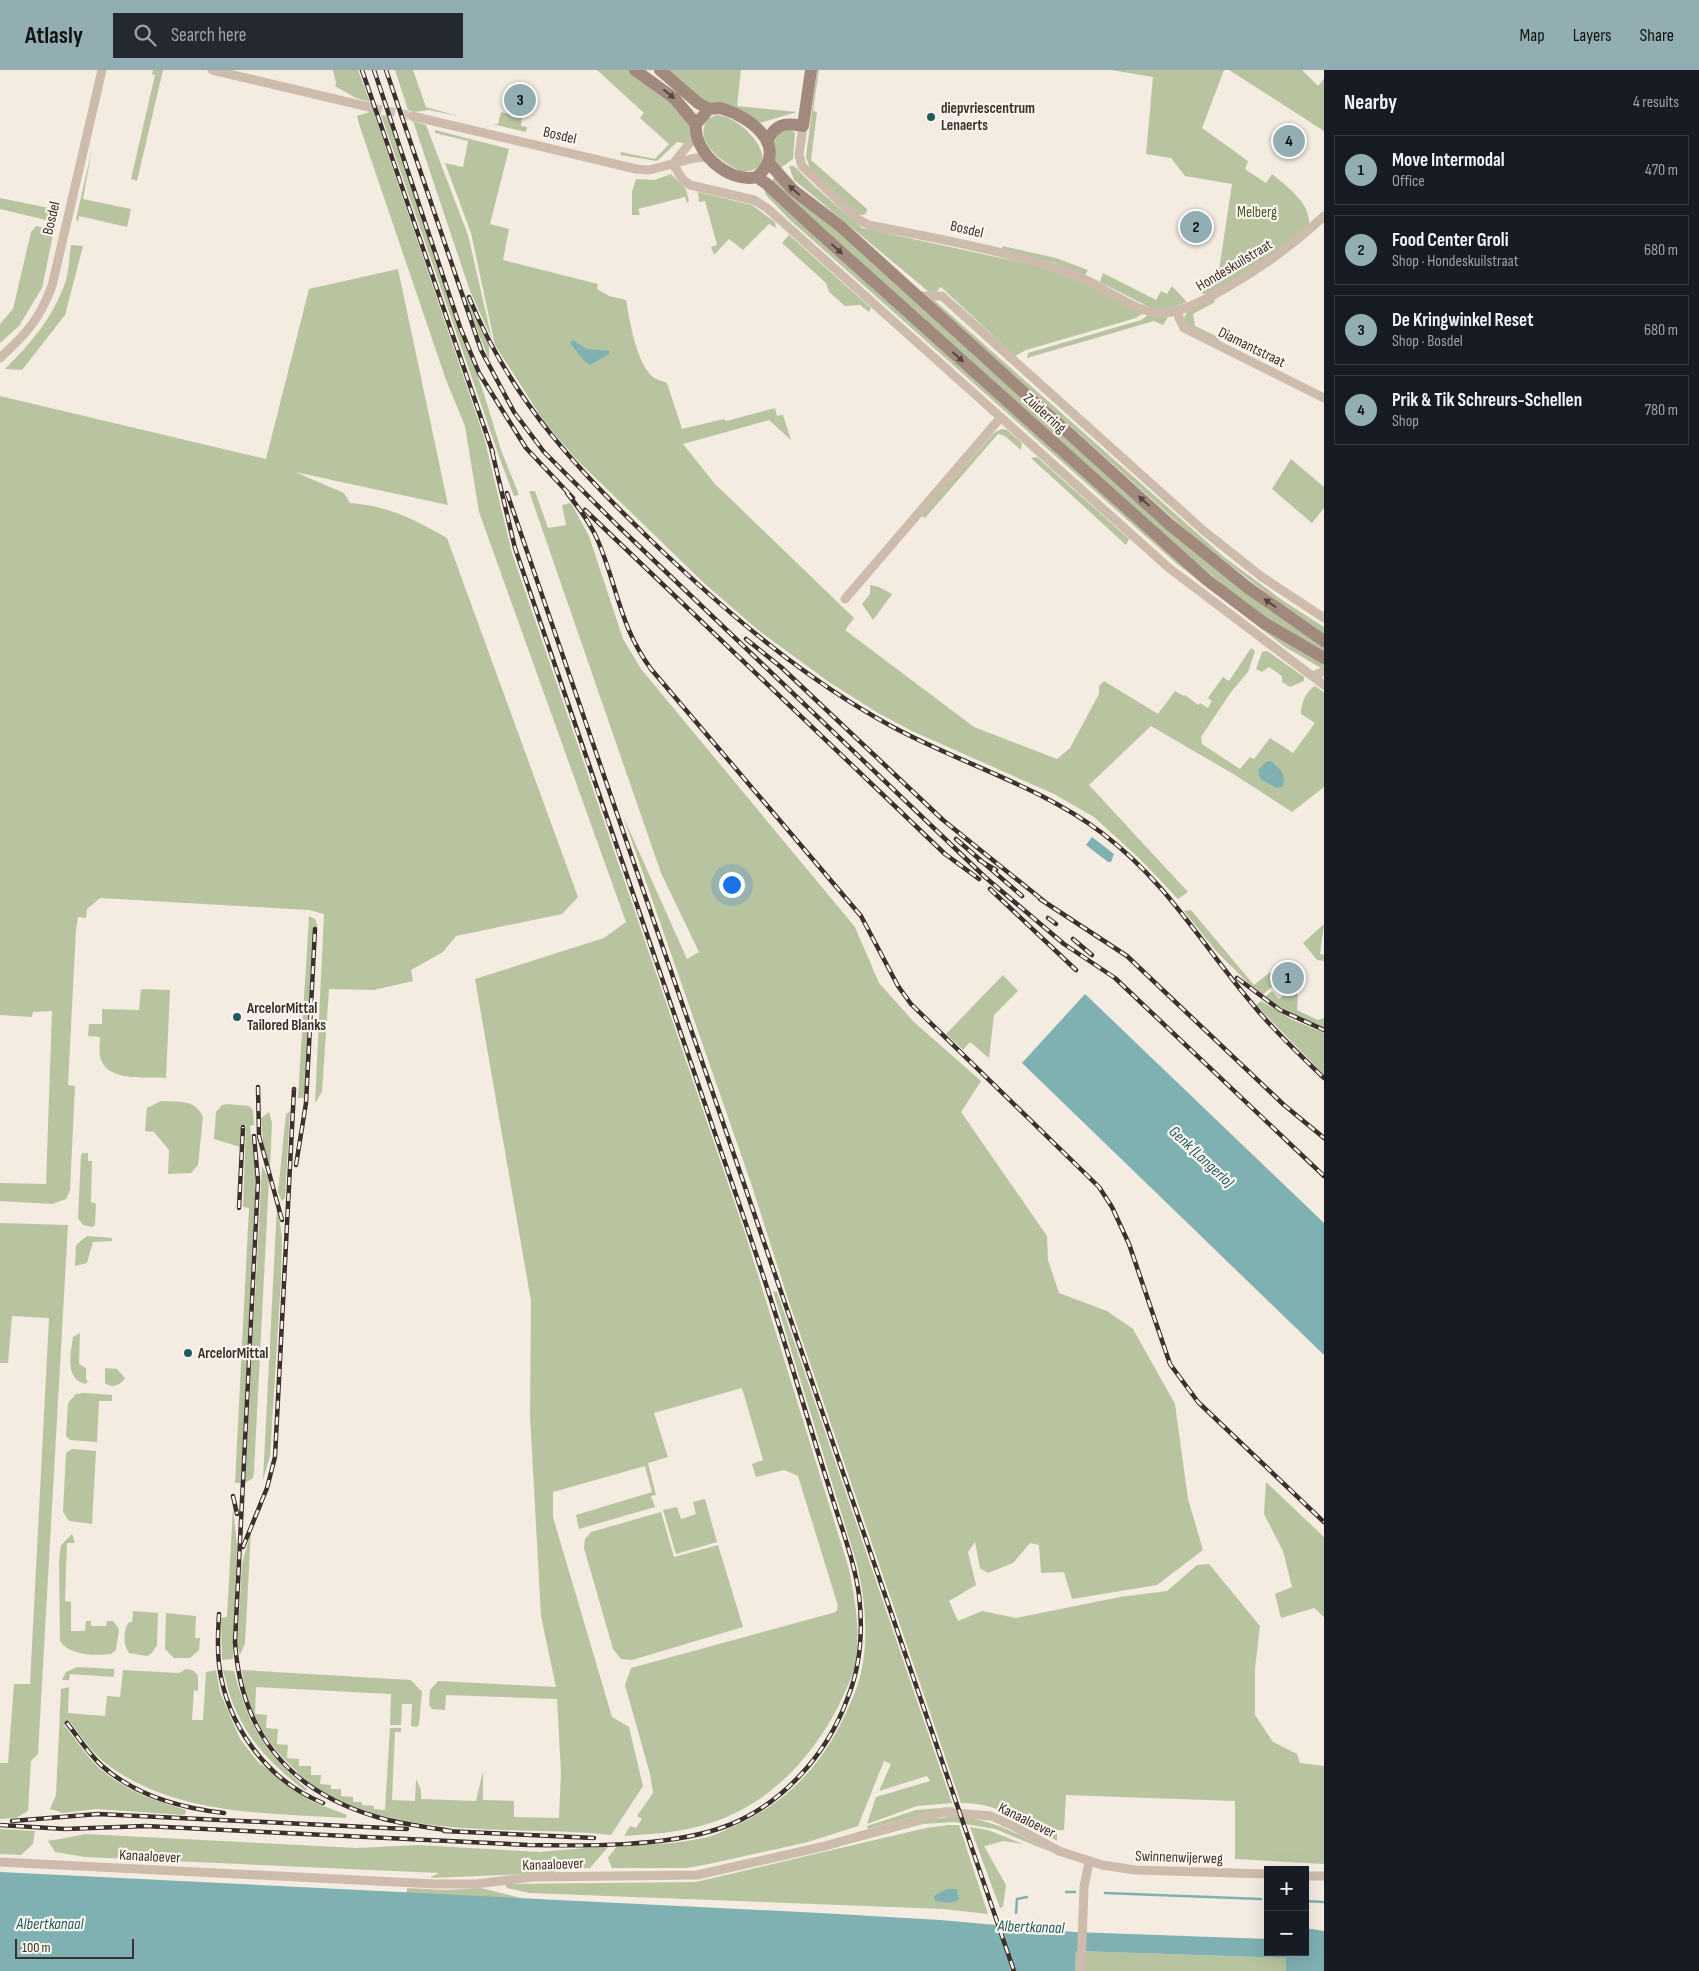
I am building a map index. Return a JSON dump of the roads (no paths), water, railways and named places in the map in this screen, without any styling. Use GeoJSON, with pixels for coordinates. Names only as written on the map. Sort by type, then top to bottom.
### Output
{"type":"FeatureCollection","features":[{"type":"Feature","properties":{"kind":"main road","name":"Zuiderring"},"geometry":{"type":"LineString","coordinates":[[635,70],[674,98],[696,130],[708,157],[736,176],[744,178],[756,177],[767,184],[1207,580],[1264,623],[1324,658]]}},
{"type":"Feature","properties":{"kind":"main road"},"geometry":{"type":"LineString","coordinates":[[660,70],[698,103],[709,109],[720,108],[732,112],[754,125],[767,142],[770,153],[768,163],[756,177]]}},
{"type":"Feature","properties":{"kind":"main road"},"geometry":{"type":"LineString","coordinates":[[803,121],[810,70]]}},
{"type":"Feature","properties":{"kind":"main road"},"geometry":{"type":"LineString","coordinates":[[696,130],[709,109]]}},
{"type":"Feature","properties":{"kind":"main road"},"geometry":{"type":"LineString","coordinates":[[754,125],[764,124],[780,117],[803,121]]}},
{"type":"Feature","properties":{"kind":"main road"},"geometry":{"type":"LineString","coordinates":[[767,142],[775,128],[783,124],[803,121]]}},
{"type":"Feature","properties":{"kind":"main road","name":"Zuiderring"},"geometry":{"type":"LineString","coordinates":[[768,163],[793,190],[839,226],[1169,524],[1247,586],[1324,642]]}},
{"type":"Feature","properties":{"kind":"street","name":"Bosdel"},"geometry":{"type":"LineString","coordinates":[[0,358],[27,333],[42,312],[52,286],[102,70]]}},
{"type":"Feature","properties":{"kind":"street"},"geometry":{"type":"LineString","coordinates":[[212,70],[372,108]]}},
{"type":"Feature","properties":{"kind":"street","name":"Bosdel"},"geometry":{"type":"LineString","coordinates":[[412,116],[649,170],[695,158],[708,157]]}},
{"type":"Feature","properties":{"kind":"street","name":"Bosdel"},"geometry":{"type":"LineString","coordinates":[[803,121],[799,155],[802,166],[859,220],[870,225],[1054,268],[1090,281],[1148,311],[1162,314],[1176,311]]}},
{"type":"Feature","properties":{"kind":"street"},"geometry":{"type":"LineString","coordinates":[[696,130],[673,164],[683,180],[690,186],[754,200],[767,208],[1169,568],[1324,686]]}},
{"type":"Feature","properties":{"kind":"street","name":"Hondeskuilstraat"},"geometry":{"type":"LineString","coordinates":[[1176,311],[1210,297],[1254,273],[1299,240],[1324,216]]}},
{"type":"Feature","properties":{"kind":"street","name":"Zuiderring"},"geometry":{"type":"LineString","coordinates":[[916,296],[942,296],[1234,556],[1290,597],[1324,618]]}},
{"type":"Feature","properties":{"kind":"street","name":"Diamantstraat"},"geometry":{"type":"LineString","coordinates":[[1176,311],[1184,328],[1324,398]]}},
{"type":"Feature","properties":{"kind":"street"},"geometry":{"type":"LineString","coordinates":[[845,599],[1001,417]]}},
{"type":"Feature","properties":{"kind":"street"},"geometry":{"type":"LineString","coordinates":[[1313,676],[1324,671]]}},
{"type":"Feature","properties":{"kind":"street","name":"Kanaaloever"},"geometry":{"type":"LineString","coordinates":[[0,1862],[435,1884],[476,1884],[540,1877],[663,1877],[697,1874],[786,1855],[944,1812],[991,1816],[1013,1826],[1045,1845],[1089,1862]]}},
{"type":"Feature","properties":{"kind":"street"},"geometry":{"type":"LineString","coordinates":[[1081,1971],[1084,1887],[1089,1862]]}},
{"type":"Feature","properties":{"kind":"street","name":"Swinnenwijerweg"},"geometry":{"type":"LineString","coordinates":[[1089,1862],[1136,1870],[1264,1874]]}},
{"type":"Feature","properties":{"kind":"street"},"geometry":{"type":"LineString","coordinates":[[1309,1876],[1324,1876]]}},
{"type":"Feature","properties":{"kind":"water"},"geometry":{"type":"Polygon","coordinates":[[[573,340],[587,349],[609,351],[609,354],[590,365],[584,361],[570,343],[573,340]]]}},
{"type":"Feature","properties":{"kind":"water"},"geometry":{"type":"Polygon","coordinates":[[[1271,761],[1283,774],[1283,786],[1277,788],[1260,779],[1258,770],[1266,762],[1271,761]]]}},
{"type":"Feature","properties":{"kind":"water"},"geometry":{"type":"Polygon","coordinates":[[[1092,837],[1114,854],[1111,862],[1108,862],[1086,845],[1092,837]]]}},
{"type":"Feature","properties":{"kind":"water","name":"Genk (Langerlo)"},"geometry":{"type":"Polygon","coordinates":[[[1085,994],[1324,1223],[1324,1355],[1022,1063],[1085,994]]]}},
{"type":"Feature","properties":{"kind":"water","name":"Albertkanaal"},"geometry":{"type":"Polygon","coordinates":[[[0,1872],[820,1913],[940,1920],[1074,1932],[1264,1939],[1264,1956],[1309,1956],[1309,1929],[1324,1931],[1324,1971],[1286,1971],[1286,1958],[1076,1951],[1075,1971],[0,1971],[0,1872]]]}},
{"type":"Feature","properties":{"kind":"water"},"geometry":{"type":"Polygon","coordinates":[[[947,1889],[957,1889],[959,1899],[951,1903],[935,1901],[934,1896],[947,1889]]]}},
{"type":"Feature","properties":{"kind":"waterway"},"geometry":{"type":"LineString","coordinates":[[1066,1892],[1075,1892]]}},
{"type":"Feature","properties":{"kind":"waterway"},"geometry":{"type":"LineString","coordinates":[[1105,1893],[1261,1899]]}},
{"type":"Feature","properties":{"kind":"waterway"},"geometry":{"type":"LineString","coordinates":[[1016,1913],[1017,1899],[1027,1897]]}},
{"type":"Feature","properties":{"kind":"waterway"},"geometry":{"type":"LineString","coordinates":[[1309,1901],[1324,1902]]}},
{"type":"Feature","properties":{"kind":"waterway"},"geometry":{"type":"LineString","coordinates":[[1015,1927],[1016,1923]]}},
{"type":"Feature","properties":{"kind":"tunnel"},"geometry":{"type":"LineString","coordinates":[[373,108],[412,116]]}},
{"type":"Feature","properties":{"kind":"railway"},"geometry":{"type":"LineString","coordinates":[[362,70],[493,453]]}},
{"type":"Feature","properties":{"kind":"railway"},"geometry":{"type":"LineString","coordinates":[[374,70],[460,327],[479,373],[526,448],[573,498]]}},
{"type":"Feature","properties":{"kind":"railway"},"geometry":{"type":"LineString","coordinates":[[386,70],[481,350],[514,412],[544,452],[618,526],[985,877],[1064,944],[1115,978],[1324,1176]]}},
{"type":"Feature","properties":{"kind":"railway"},"geometry":{"type":"LineString","coordinates":[[469,297],[486,335],[506,370],[551,434],[603,493],[688,575],[770,646],[859,708],[918,740],[1052,801],[1102,833],[1147,873],[1183,915],[1262,1016],[1324,1078]]}},
{"type":"Feature","properties":{"kind":"railway"},"geometry":{"type":"LineString","coordinates":[[0,1825],[65,1829],[145,1826],[528,1845],[624,1844],[673,1839],[718,1829],[740,1820],[780,1794],[798,1778],[814,1759],[839,1719],[848,1697],[856,1672],[861,1634],[859,1595],[850,1554],[751,1239],[515,548],[491,447]]}},
{"type":"Feature","properties":{"kind":"railway"},"geometry":{"type":"LineString","coordinates":[[507,493],[1014,1971]]}},
{"type":"Feature","properties":{"kind":"railway"},"geometry":{"type":"LineString","coordinates":[[567,493],[595,535],[605,558],[625,622],[640,653],[651,669],[861,916],[898,986],[911,1004],[1099,1187],[1112,1207],[1129,1244],[1170,1364],[1198,1402],[1324,1522]]}},
{"type":"Feature","properties":{"kind":"railway"},"geometry":{"type":"LineString","coordinates":[[585,510],[945,854],[979,879]]}},
{"type":"Feature","properties":{"kind":"railway"},"geometry":{"type":"LineString","coordinates":[[746,639],[781,667],[943,820],[1045,902]]}},
{"type":"Feature","properties":{"kind":"railway"},"geometry":{"type":"LineString","coordinates":[[956,839],[1022,896]]}},
{"type":"Feature","properties":{"kind":"railway"},"geometry":{"type":"LineString","coordinates":[[979,860],[996,870]]}},
{"type":"Feature","properties":{"kind":"railway"},"geometry":{"type":"LineString","coordinates":[[990,889],[1076,970]]}},
{"type":"Feature","properties":{"kind":"railway"},"geometry":{"type":"LineString","coordinates":[[1040,899],[1127,956],[1284,1105],[1324,1138]]}},
{"type":"Feature","properties":{"kind":"railway"},"geometry":{"type":"LineString","coordinates":[[1048,918],[1056,924]]}},
{"type":"Feature","properties":{"kind":"railway"},"geometry":{"type":"LineString","coordinates":[[296,1165],[306,1103],[315,929]]}},
{"type":"Feature","properties":{"kind":"railway"},"geometry":{"type":"LineString","coordinates":[[1073,939],[1092,955]]}},
{"type":"Feature","properties":{"kind":"railway"},"geometry":{"type":"LineString","coordinates":[[1237,978],[1280,1010],[1324,1030]]}},
{"type":"Feature","properties":{"kind":"railway"},"geometry":{"type":"LineString","coordinates":[[258,1087],[259,1136],[282,1220]]}},
{"type":"Feature","properties":{"kind":"railway"},"geometry":{"type":"LineString","coordinates":[[243,1547],[267,1488],[275,1457],[294,1089]]}},
{"type":"Feature","properties":{"kind":"railway"},"geometry":{"type":"LineString","coordinates":[[239,1208],[243,1127]]}},
{"type":"Feature","properties":{"kind":"railway"},"geometry":{"type":"LineString","coordinates":[[254,1136],[258,1181],[235,1642],[239,1675],[247,1704],[259,1731],[275,1754],[295,1774],[319,1791],[346,1806],[377,1817],[451,1831]]}},
{"type":"Feature","properties":{"kind":"railway"},"geometry":{"type":"LineString","coordinates":[[233,1496],[237,1514]]}},
{"type":"Feature","properties":{"kind":"railway"},"geometry":{"type":"LineString","coordinates":[[219,1614],[219,1664],[223,1686],[230,1708],[240,1728],[252,1747],[267,1765],[302,1793],[323,1803]]}},
{"type":"Feature","properties":{"kind":"railway"},"geometry":{"type":"LineString","coordinates":[[67,1723],[96,1760],[128,1784],[175,1804],[224,1813]]}},
{"type":"Feature","properties":{"kind":"railway"},"geometry":{"type":"LineString","coordinates":[[12,1821],[98,1814],[407,1829]]}},
{"type":"Feature","properties":{"kind":"railway"},"geometry":{"type":"LineString","coordinates":[[444,1831],[594,1838]]}},
{"type":"Feature","properties":{"kind":"place","name":"De Kringwinkel Reset"},"geometry":{"type":"Point","coordinates":[520,100]}},
{"type":"Feature","properties":{"kind":"place","name":"diepvriescentrum Lenaerts"},"geometry":{"type":"Point","coordinates":[931,117]}},
{"type":"Feature","properties":{"kind":"place","name":"Prik & Tik Schreurs-Schellen"},"geometry":{"type":"Point","coordinates":[1289,141]}},
{"type":"Feature","properties":{"kind":"place","name":"Food Center Groli"},"geometry":{"type":"Point","coordinates":[1196,227]}},
{"type":"Feature","properties":{"kind":"place","name":"Move Intermodal"},"geometry":{"type":"Point","coordinates":[1288,978]}},
{"type":"Feature","properties":{"kind":"place","name":"ArcelorMittal Tailored Blanks"},"geometry":{"type":"Point","coordinates":[237,1017]}},
{"type":"Feature","properties":{"kind":"place","name":"ArcelorMittal"},"geometry":{"type":"Point","coordinates":[188,1353]}},
{"type":"Feature","properties":{"kind":"park label","name":"Melberg"},"geometry":{"type":"Point","coordinates":[1257,212]}}]}
